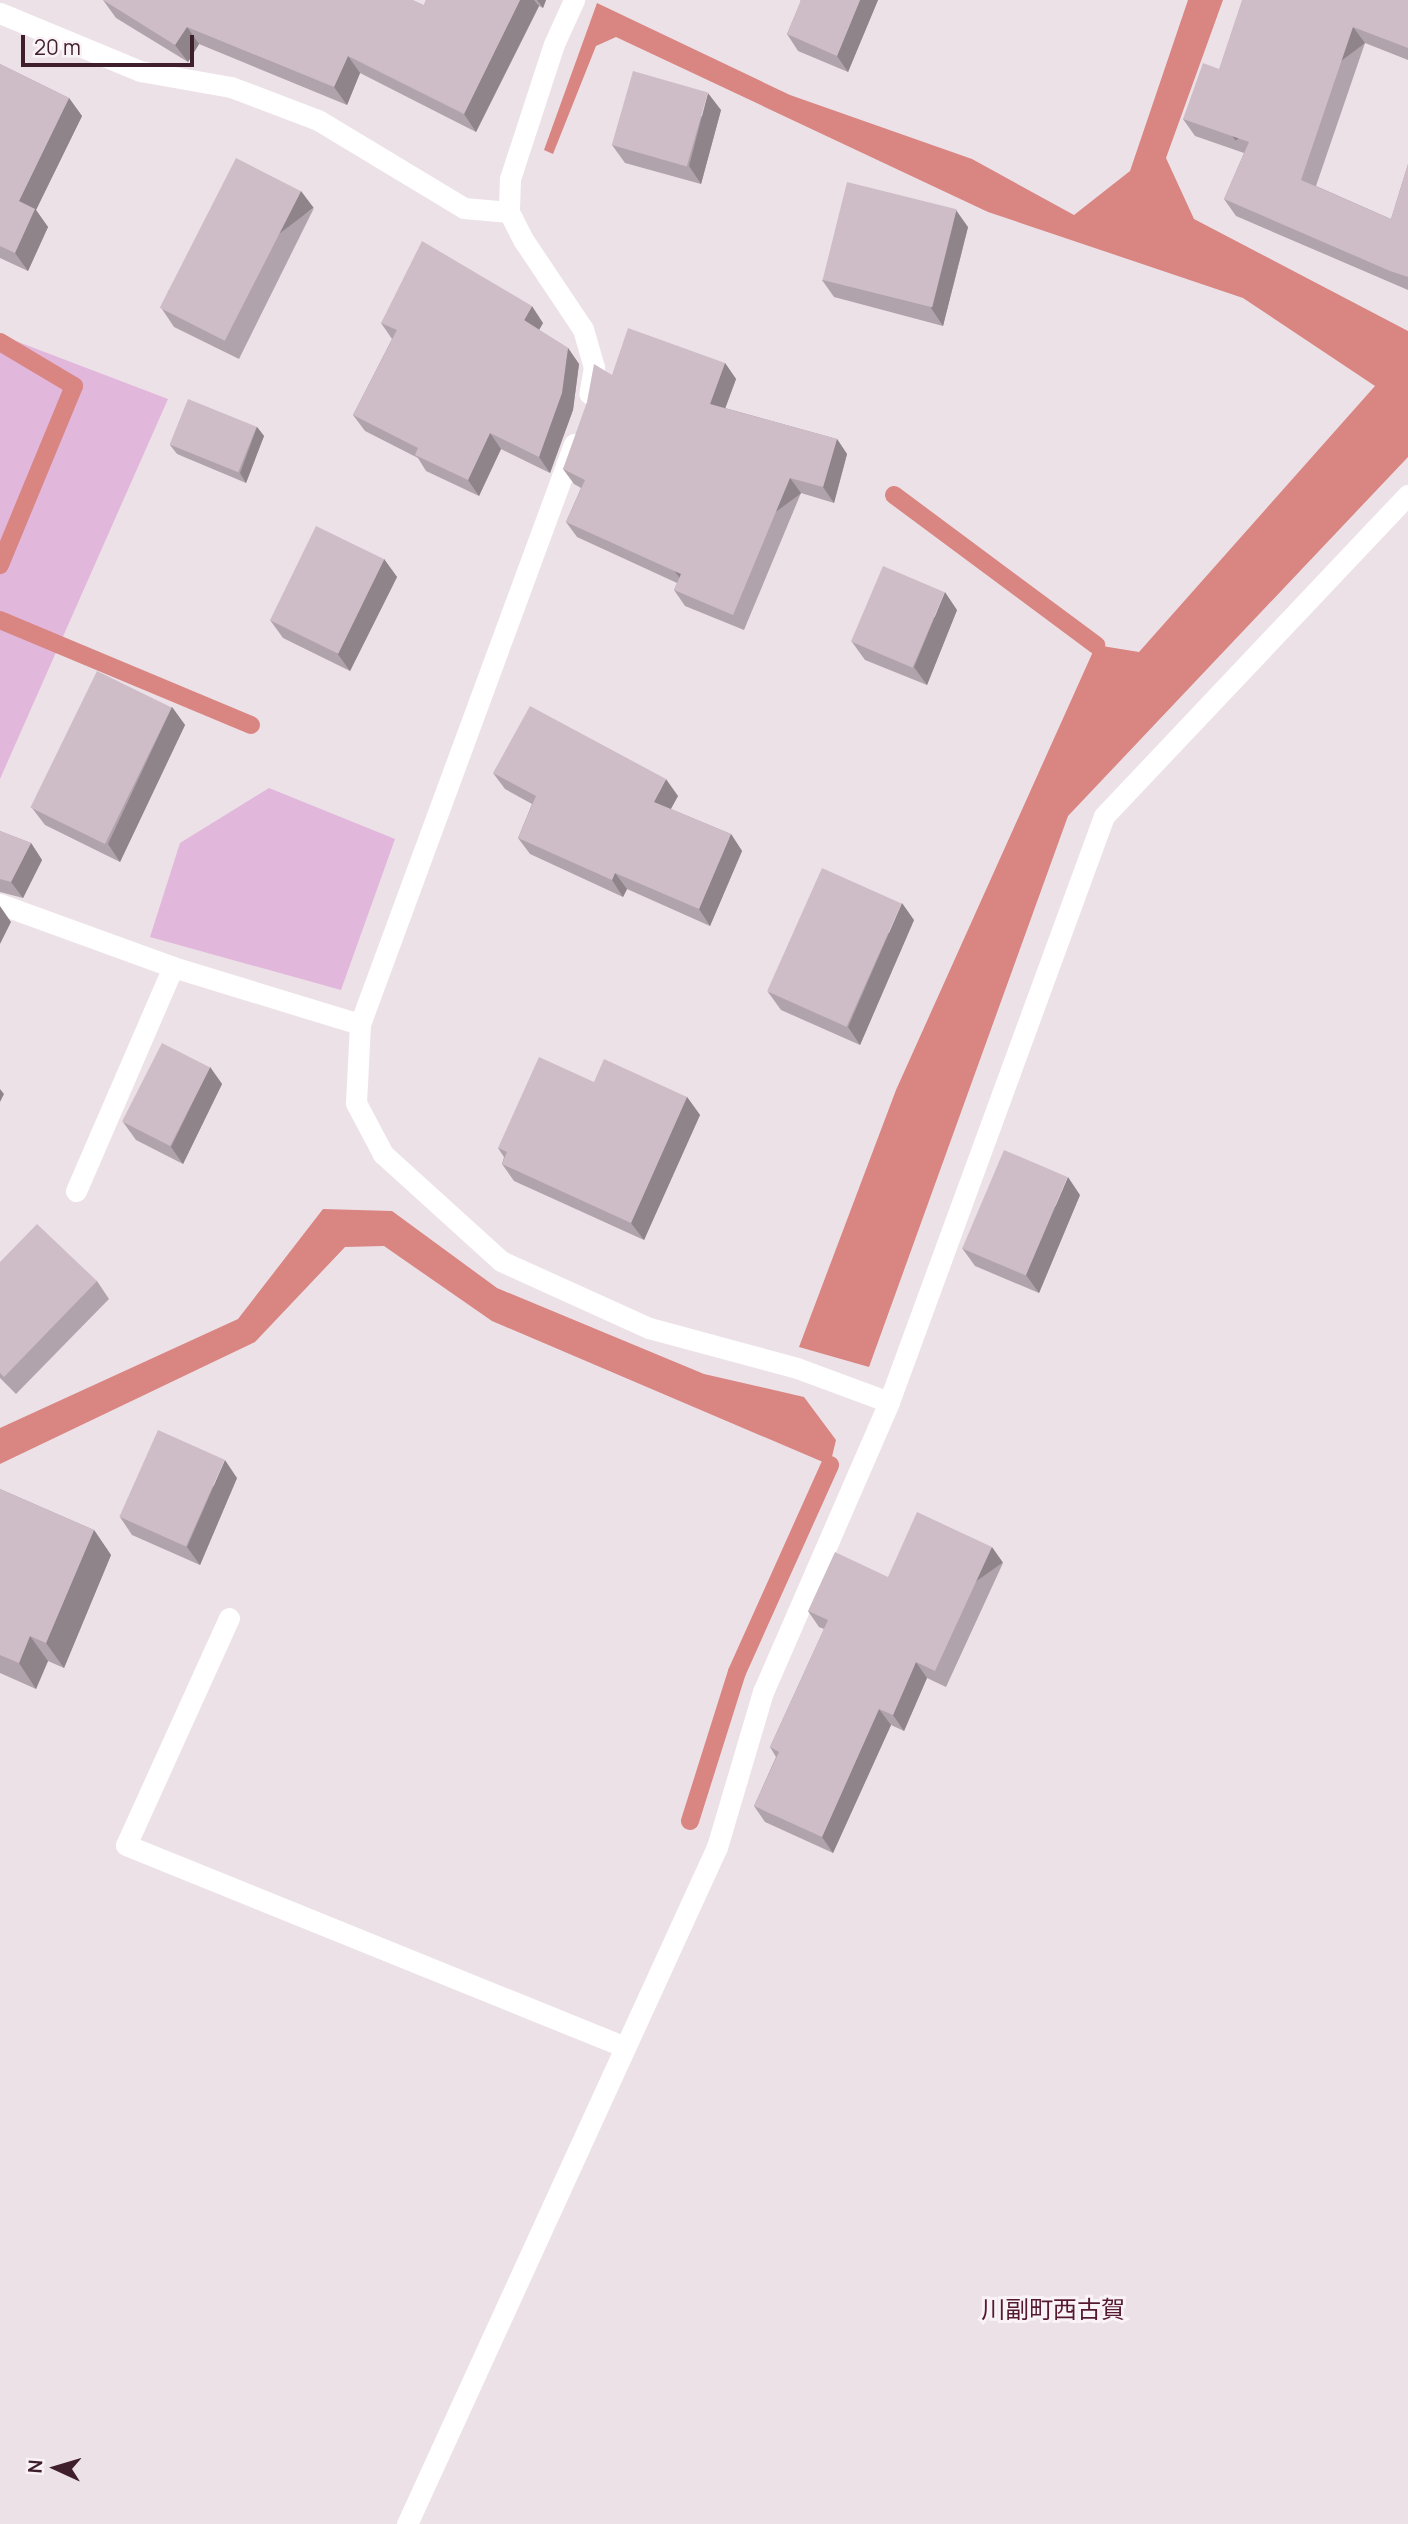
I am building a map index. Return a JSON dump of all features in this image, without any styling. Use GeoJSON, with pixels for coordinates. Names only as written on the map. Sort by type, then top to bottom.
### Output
{"type":"FeatureCollection","features":[{"type":"Feature","properties":{"kind":"street"},"geometry":{"type":"LineString","coordinates":[[574,0],[554,44],[510,179],[509,212],[524,241],[583,329],[594,368],[583,420],[360,1024],[356,1103],[383,1154],[502,1261],[649,1328],[797,1368],[889,1402]]}},
{"type":"Feature","properties":{"kind":"street"},"geometry":{"type":"LineString","coordinates":[[0,13],[140,71],[232,87],[318,120],[464,208],[509,212]]}},
{"type":"Feature","properties":{"kind":"street"},"geometry":{"type":"LineString","coordinates":[[407,2524],[717,1847],[763,1692],[889,1402],[1104,816],[1408,495]]}},
{"type":"Feature","properties":{"kind":"street"},"geometry":{"type":"LineString","coordinates":[[0,904],[173,967],[360,1024]]}},
{"type":"Feature","properties":{"kind":"street"},"geometry":{"type":"LineString","coordinates":[[76,1191],[173,967]]}},
{"type":"Feature","properties":{"kind":"street"},"geometry":{"type":"LineString","coordinates":[[229,1618],[126,1845],[625,2047]]}},
{"type":"Feature","properties":{"kind":"shaded area"},"geometry":{"type":"Polygon","coordinates":[[[1188,0],[1223,0],[1166,158],[1194,219],[1408,331],[1408,457],[1068,816],[869,1367],[799,1347],[896,1090],[1096,645],[1139,652],[1375,386],[1243,298],[988,212],[616,37],[596,46],[553,154],[544,150],[597,3],[790,95],[972,159],[1074,215],[1130,171],[1188,0]]]}},
{"type":"Feature","properties":{"kind":"shaded area"},"geometry":{"type":"Polygon","coordinates":[[[0,335],[168,399],[0,779],[0,335]]]}},
{"type":"Feature","properties":{"kind":"shaded area"},"geometry":{"type":"Polygon","coordinates":[[[269,788],[395,839],[341,990],[150,937],[180,843],[269,788]]]}},
{"type":"Feature","properties":{"kind":"shaded area"},"geometry":{"type":"Polygon","coordinates":[[[323,1209],[392,1211],[497,1288],[704,1374],[804,1397],[836,1440],[830,1465],[492,1321],[384,1246],[345,1247],[255,1342],[0,1464],[0,1428],[238,1319],[323,1209]]]}},
{"type":"Feature","properties":{"kind":"building"},"geometry":{"type":"Polygon","coordinates":[[[103,0],[413,0],[424,5],[426,0],[520,0],[464,114],[348,56],[334,87],[187,27],[175,45],[103,0]]]}},
{"type":"Feature","properties":{"kind":"building"},"geometry":{"type":"Polygon","coordinates":[[[801,0],[860,0],[837,56],[787,34],[801,0]]]}},
{"type":"Feature","properties":{"kind":"building"},"geometry":{"type":"Polygon","coordinates":[[[1242,0],[1408,0],[1408,48],[1353,27],[1301,180],[1391,219],[1408,164],[1408,277],[1224,199],[1249,142],[1183,119],[1203,63],[1219,69],[1242,0]]]}},
{"type":"Feature","properties":{"kind":"building"},"geometry":{"type":"Polygon","coordinates":[[[0,64],[69,98],[19,201],[35,209],[15,253],[0,246],[0,64]]]}},
{"type":"Feature","properties":{"kind":"building"},"geometry":{"type":"Polygon","coordinates":[[[633,71],[708,92],[687,167],[612,145],[633,71]]]}},
{"type":"Feature","properties":{"kind":"building"},"geometry":{"type":"Polygon","coordinates":[[[236,158],[301,191],[225,341],[160,308],[236,158]]]}},
{"type":"Feature","properties":{"kind":"building"},"geometry":{"type":"Polygon","coordinates":[[[847,182],[957,209],[932,307],[823,280],[847,182]]]}},
{"type":"Feature","properties":{"kind":"building"},"geometry":{"type":"Polygon","coordinates":[[[422,241],[532,306],[524,320],[568,348],[562,393],[539,457],[490,433],[468,480],[415,455],[418,448],[353,415],[397,330],[381,323],[422,241]]]}},
{"type":"Feature","properties":{"kind":"building"},"geometry":{"type":"Polygon","coordinates":[[[628,328],[725,363],[710,404],[837,439],[823,487],[790,478],[733,615],[674,590],[681,574],[566,522],[585,480],[563,469],[587,402],[594,364],[612,375],[628,328]]]}},
{"type":"Feature","properties":{"kind":"building"},"geometry":{"type":"Polygon","coordinates":[[[188,399],[257,427],[238,472],[170,444],[188,399]]]}},
{"type":"Feature","properties":{"kind":"building"},"geometry":{"type":"Polygon","coordinates":[[[316,526],[384,559],[338,654],[270,620],[316,526]]]}},
{"type":"Feature","properties":{"kind":"building"},"geometry":{"type":"Polygon","coordinates":[[[883,566],[945,592],[913,668],[851,641],[883,566]]]}},
{"type":"Feature","properties":{"kind":"building"},"geometry":{"type":"Polygon","coordinates":[[[97,671],[172,707],[105,844],[30,808],[97,671]]]}},
{"type":"Feature","properties":{"kind":"building"},"geometry":{"type":"Polygon","coordinates":[[[530,706],[666,779],[654,802],[731,834],[699,909],[615,873],[612,880],[518,838],[536,796],[493,773],[530,706]]]}},
{"type":"Feature","properties":{"kind":"building"},"geometry":{"type":"Polygon","coordinates":[[[0,831],[31,843],[11,882],[0,879],[0,831]]]}},
{"type":"Feature","properties":{"kind":"building"},"geometry":{"type":"Polygon","coordinates":[[[822,868],[901,903],[847,1027],[767,991],[822,868]]]}},
{"type":"Feature","properties":{"kind":"building"},"geometry":{"type":"Polygon","coordinates":[[[162,1043],[210,1068],[170,1146],[122,1121],[162,1043]]]}},
{"type":"Feature","properties":{"kind":"building"},"geometry":{"type":"Polygon","coordinates":[[[539,1057],[594,1082],[604,1059],[687,1097],[631,1223],[502,1164],[507,1152],[498,1148],[539,1057]]]}},
{"type":"Feature","properties":{"kind":"building"},"geometry":{"type":"Polygon","coordinates":[[[1004,1150],[1068,1177],[1026,1275],[962,1248],[1004,1150]]]}},
{"type":"Feature","properties":{"kind":"building"},"geometry":{"type":"Polygon","coordinates":[[[37,1224],[97,1281],[4,1377],[0,1373],[0,1262],[37,1224]]]}},
{"type":"Feature","properties":{"kind":"building"},"geometry":{"type":"Polygon","coordinates":[[[158,1430],[225,1460],[186,1546],[119,1517],[158,1430]]]}},
{"type":"Feature","properties":{"kind":"building"},"geometry":{"type":"Polygon","coordinates":[[[0,1489],[94,1530],[46,1643],[30,1636],[19,1663],[0,1655],[0,1489]]]}},
{"type":"Feature","properties":{"kind":"building"},"geometry":{"type":"Polygon","coordinates":[[[917,1512],[992,1547],[935,1671],[916,1662],[893,1715],[879,1709],[822,1837],[754,1806],[779,1752],[770,1747],[828,1620],[808,1611],[835,1552],[888,1577],[917,1512]]]}},
{"type":"Feature","properties":{"kind":"waterway"},"geometry":{"type":"LineString","coordinates":[[0,342],[74,386],[0,565]]}},
{"type":"Feature","properties":{"kind":"waterway"},"geometry":{"type":"LineString","coordinates":[[894,495],[1096,645]]}},
{"type":"Feature","properties":{"kind":"waterway"},"geometry":{"type":"LineString","coordinates":[[0,620],[251,725]]}},
{"type":"Feature","properties":{"kind":"waterway"},"geometry":{"type":"LineString","coordinates":[[690,1821],[737,1672],[830,1465]]}},
{"type":"Feature","properties":{"kind":"district","name":"川副町西古賀"},"geometry":{"type":"Point","coordinates":[1053,2309]}}]}
